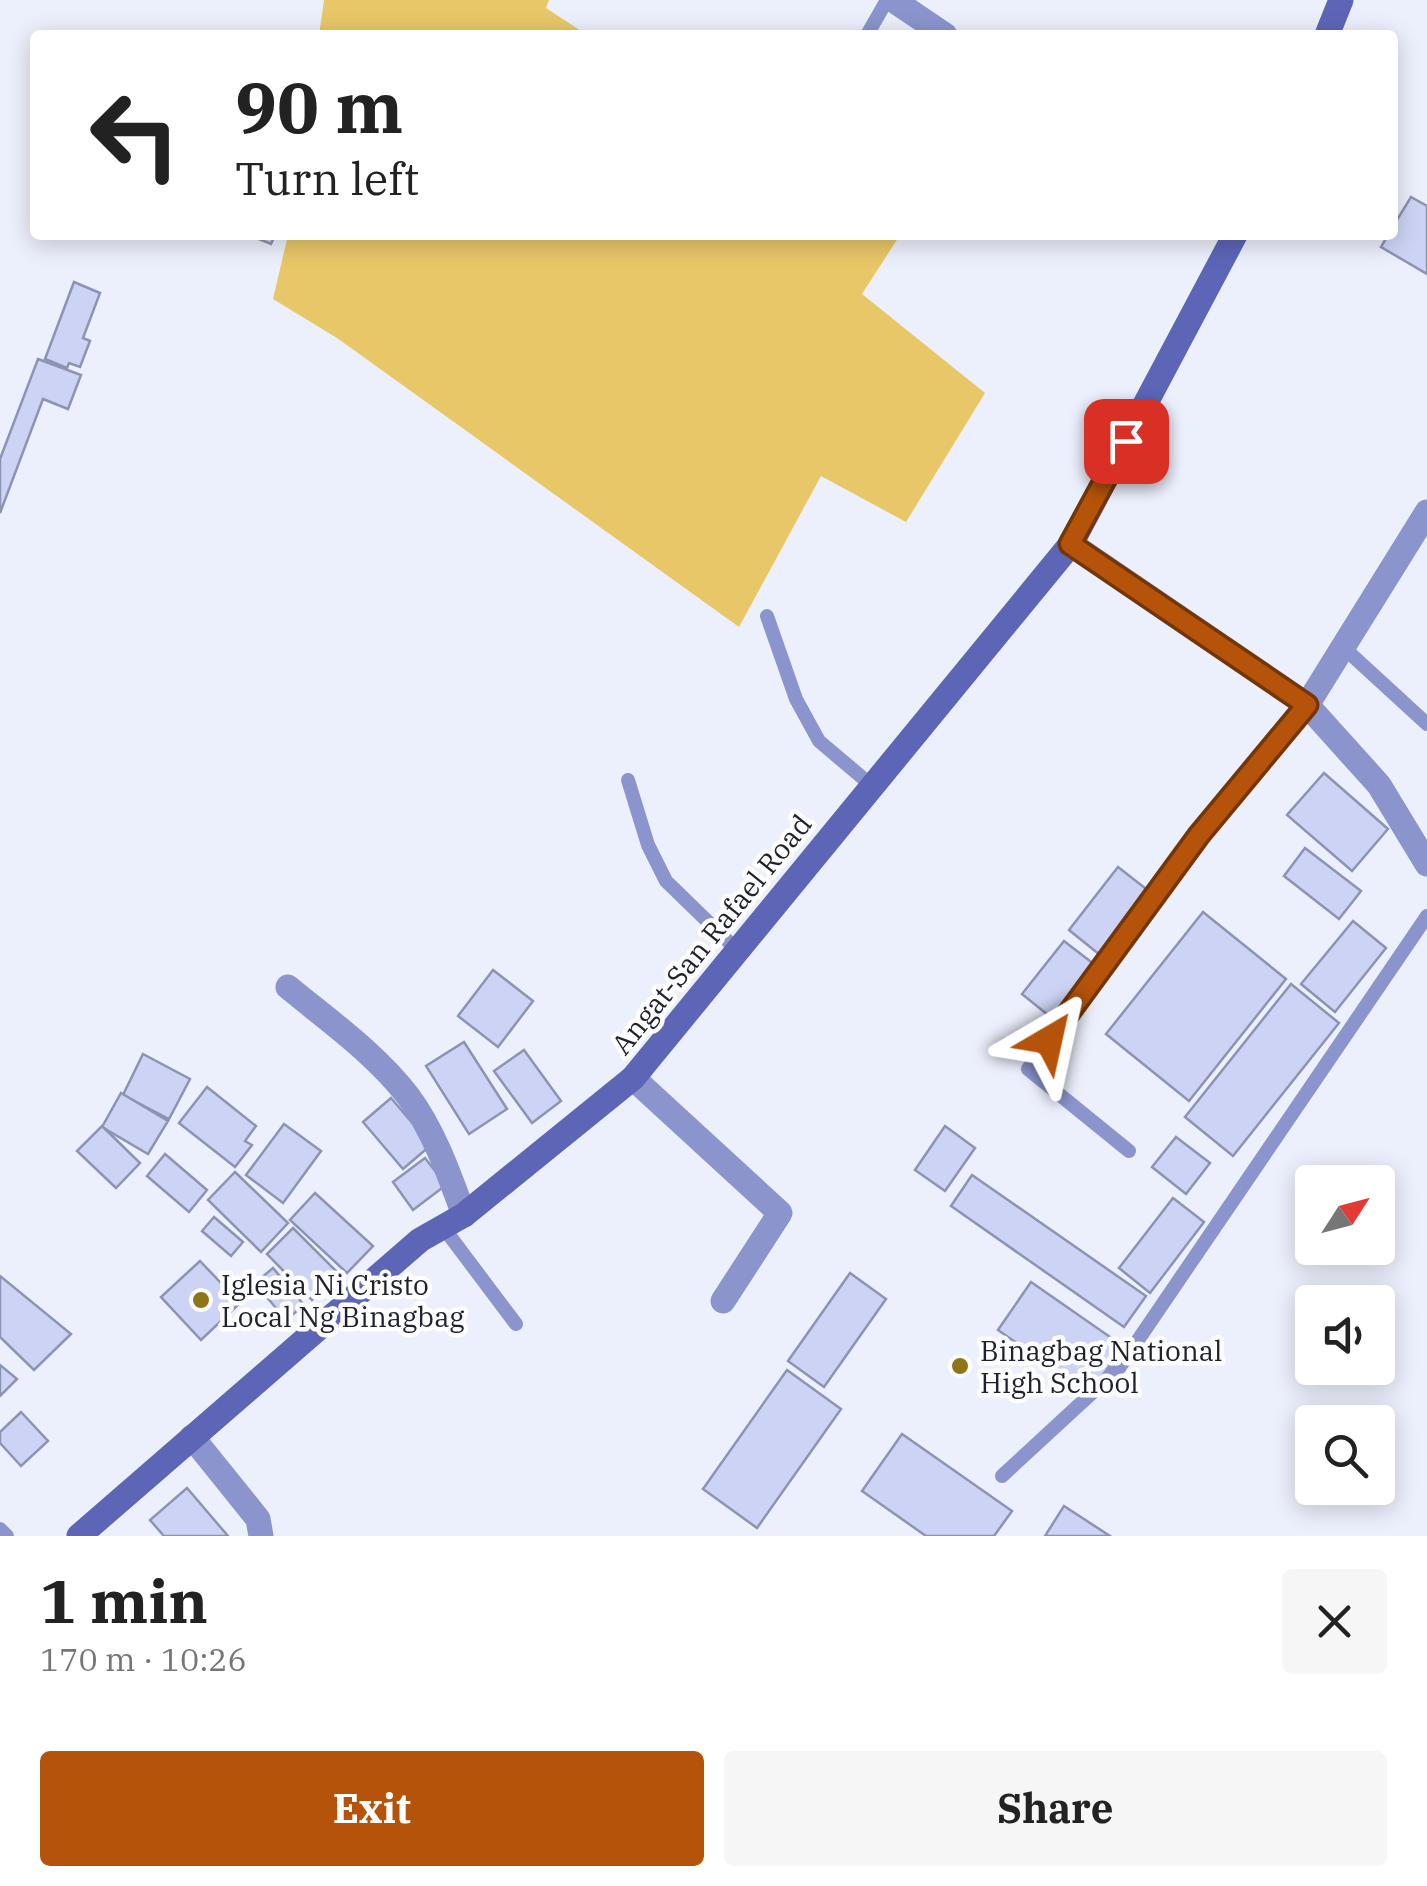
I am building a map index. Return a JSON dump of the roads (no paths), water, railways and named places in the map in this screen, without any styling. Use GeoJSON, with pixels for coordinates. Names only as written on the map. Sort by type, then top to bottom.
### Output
{"type":"FeatureCollection","features":[{"type":"Feature","properties":{"kind":"main road"},"geometry":{"type":"LineString","coordinates":[[1329,30],[1341,0]]}},
{"type":"Feature","properties":{"kind":"main road","name":"Angat-San Rafael Road"},"geometry":{"type":"LineString","coordinates":[[79,1536],[420,1240],[453,1221],[633,1078],[1070,544],[1232,240]]}},
{"type":"Feature","properties":{"kind":"street"},"geometry":{"type":"LineString","coordinates":[[890,0],[937,30]]}},
{"type":"Feature","properties":{"kind":"street"},"geometry":{"type":"LineString","coordinates":[[1307,705],[1427,512]]}},
{"type":"Feature","properties":{"kind":"street"},"geometry":{"type":"LineString","coordinates":[[1070,544],[1307,705],[1379,785],[1427,864]]}},
{"type":"Feature","properties":{"kind":"street"},"geometry":{"type":"LineString","coordinates":[[288,987],[408,1096],[434,1143],[453,1221]]}},
{"type":"Feature","properties":{"kind":"street"},"geometry":{"type":"LineString","coordinates":[[633,1078],[780,1212],[723,1301]]}},
{"type":"Feature","properties":{"kind":"street"},"geometry":{"type":"LineString","coordinates":[[192,1438],[258,1519],[261,1536]]}},
{"type":"Feature","properties":{"kind":"lane"},"geometry":{"type":"LineString","coordinates":[[870,30],[890,0]]}},
{"type":"Feature","properties":{"kind":"lane"},"geometry":{"type":"LineString","coordinates":[[767,616],[796,699],[819,741],[871,785]]}},
{"type":"Feature","properties":{"kind":"lane"},"geometry":{"type":"LineString","coordinates":[[1343,647],[1427,724]]}},
{"type":"Feature","properties":{"kind":"lane"},"geometry":{"type":"LineString","coordinates":[[1129,1151],[1028,1069],[1199,835],[1307,705]]}},
{"type":"Feature","properties":{"kind":"lane"},"geometry":{"type":"LineString","coordinates":[[628,780],[648,844],[666,880],[737,950]]}},
{"type":"Feature","properties":{"kind":"lane"},"geometry":{"type":"LineString","coordinates":[[1002,1476],[1119,1368],[1427,916]]}},
{"type":"Feature","properties":{"kind":"lane"},"geometry":{"type":"LineString","coordinates":[[453,1221],[516,1324]]}},
{"type":"Feature","properties":{"kind":"lane"},"geometry":{"type":"LineString","coordinates":[[0,1529],[7,1536]]}},
{"type":"Feature","properties":{"kind":"place","name":"Iglesia Ni Cristo Local Ng Binagbag"},"geometry":{"type":"Point","coordinates":[201,1300]}},
{"type":"Feature","properties":{"kind":"place","name":"Binagbag National High School"},"geometry":{"type":"Point","coordinates":[960,1366]}}]}
